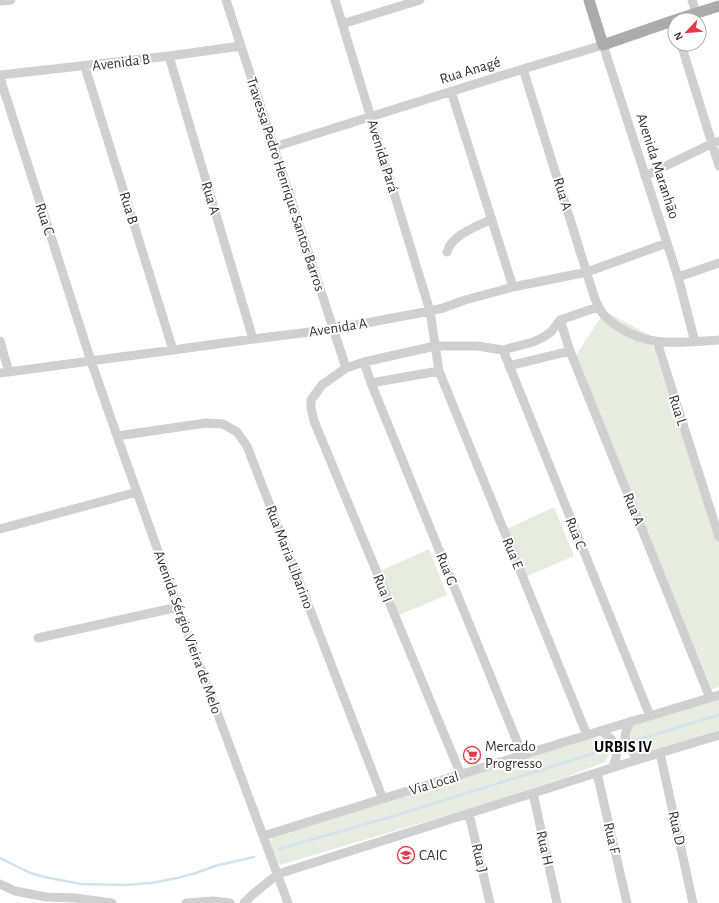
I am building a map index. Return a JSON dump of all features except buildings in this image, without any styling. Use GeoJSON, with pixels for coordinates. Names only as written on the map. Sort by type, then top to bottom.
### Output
{"type":"FeatureCollection","features":[{"type":"Feature","properties":{"kind":"main road","name":"Avenida Maranhão"},"geometry":{"type":"LineString","coordinates":[[588,0],[603,45]]}},
{"type":"Feature","properties":{"kind":"main road","name":"Rua Anagé"},"geometry":{"type":"LineString","coordinates":[[699,12],[719,6]]}},
{"type":"Feature","properties":{"kind":"main road","name":"Rua Anagé"},"geometry":{"type":"LineString","coordinates":[[603,45],[667,25]]}},
{"type":"Feature","properties":{"kind":"street"},"geometry":{"type":"LineString","coordinates":[[0,2],[11,0]]}},
{"type":"Feature","properties":{"kind":"street","name":"Travessa Pedro Henrique Santos Barros"},"geometry":{"type":"LineString","coordinates":[[226,0],[346,368]]}},
{"type":"Feature","properties":{"kind":"street","name":"Avenida Pará"},"geometry":{"type":"LineString","coordinates":[[334,0],[430,311],[435,346]]}},
{"type":"Feature","properties":{"kind":"street"},"geometry":{"type":"LineString","coordinates":[[342,24],[420,0]]}},
{"type":"Feature","properties":{"kind":"street"},"geometry":{"type":"LineString","coordinates":[[692,0],[696,12]]}},
{"type":"Feature","properties":{"kind":"street","name":"Rua Anagé"},"geometry":{"type":"LineString","coordinates":[[274,147],[603,45]]}},
{"type":"Feature","properties":{"kind":"street","name":"Avenida Maranhão"},"geometry":{"type":"LineString","coordinates":[[603,45],[678,277],[695,342]]}},
{"type":"Feature","properties":{"kind":"street","name":"Avenida B"},"geometry":{"type":"LineString","coordinates":[[0,77],[241,46]]}},
{"type":"Feature","properties":{"kind":"street"},"geometry":{"type":"LineString","coordinates":[[684,52],[716,142],[719,166]]}},
{"type":"Feature","properties":{"kind":"street","name":"Rua A"},"geometry":{"type":"LineString","coordinates":[[169,56],[253,339]]}},
{"type":"Feature","properties":{"kind":"street","name":"Rua B"},"geometry":{"type":"LineString","coordinates":[[85,66],[173,350]]}},
{"type":"Feature","properties":{"kind":"street","name":"Rua A"},"geometry":{"type":"LineString","coordinates":[[523,69],[598,307],[605,317],[626,332],[640,338],[657,342]]}},
{"type":"Feature","properties":{"kind":"street","name":"Rua C"},"geometry":{"type":"LineString","coordinates":[[0,77],[91,361]]}},
{"type":"Feature","properties":{"kind":"street"},"geometry":{"type":"LineString","coordinates":[[451,91],[513,287]]}},
{"type":"Feature","properties":{"kind":"street"},"geometry":{"type":"LineString","coordinates":[[645,176],[716,142]]}},
{"type":"Feature","properties":{"kind":"street"},"geometry":{"type":"LineString","coordinates":[[447,252],[450,245],[455,240],[472,228],[492,220]]}},
{"type":"Feature","properties":{"kind":"street","name":"Avenida A"},"geometry":{"type":"LineString","coordinates":[[5,372],[334,329],[430,311],[513,287],[586,272],[667,243]]}},
{"type":"Feature","properties":{"kind":"street"},"geometry":{"type":"LineString","coordinates":[[678,277],[719,263]]}},
{"type":"Feature","properties":{"kind":"street"},"geometry":{"type":"LineString","coordinates":[[346,368],[364,362],[435,346],[477,346],[503,350],[542,338],[551,332],[560,320],[598,307]]}},
{"type":"Feature","properties":{"kind":"street","name":"Rua A"},"geometry":{"type":"LineString","coordinates":[[560,320],[570,351],[714,696]]}},
{"type":"Feature","properties":{"kind":"street"},"geometry":{"type":"LineString","coordinates":[[657,342],[681,343],[719,340]]}},
{"type":"Feature","properties":{"kind":"street"},"geometry":{"type":"LineString","coordinates":[[0,341],[5,372]]}},
{"type":"Feature","properties":{"kind":"street","name":"Rua L"},"geometry":{"type":"LineString","coordinates":[[657,342],[719,537]]}},
{"type":"Feature","properties":{"kind":"street","name":"Rua E"},"geometry":{"type":"LineString","coordinates":[[435,346],[439,371],[587,735]]}},
{"type":"Feature","properties":{"kind":"street","name":"Rua C"},"geometry":{"type":"LineString","coordinates":[[503,350],[650,716]]}},
{"type":"Feature","properties":{"kind":"street"},"geometry":{"type":"LineString","coordinates":[[509,366],[570,351]]}},
{"type":"Feature","properties":{"kind":"street","name":"Avenida Sérgio Vieira de Melo"},"geometry":{"type":"LineString","coordinates":[[91,361],[178,607],[288,903]]}},
{"type":"Feature","properties":{"kind":"street","name":"Rua G"},"geometry":{"type":"LineString","coordinates":[[364,362],[371,383],[523,756]]}},
{"type":"Feature","properties":{"kind":"street","name":"Rua I"},"geometry":{"type":"LineString","coordinates":[[346,368],[322,385],[311,400],[314,421],[461,775]]}},
{"type":"Feature","properties":{"kind":"street"},"geometry":{"type":"LineString","coordinates":[[371,383],[439,371]]}},
{"type":"Feature","properties":{"kind":"street","name":"Rua Maria Libarino"},"geometry":{"type":"LineString","coordinates":[[117,436],[206,423],[223,424],[237,432],[247,446],[383,799]]}},
{"type":"Feature","properties":{"kind":"street"},"geometry":{"type":"LineString","coordinates":[[0,530],[137,492]]}},
{"type":"Feature","properties":{"kind":"street"},"geometry":{"type":"LineString","coordinates":[[38,638],[178,607]]}},
{"type":"Feature","properties":{"kind":"street","name":"Via Local"},"geometry":{"type":"LineString","coordinates":[[263,836],[714,696]]}},
{"type":"Feature","properties":{"kind":"street"},"geometry":{"type":"LineString","coordinates":[[631,721],[625,734],[626,745],[630,751],[640,759]]}},
{"type":"Feature","properties":{"kind":"street"},"geometry":{"type":"LineString","coordinates":[[601,731],[611,738],[617,749],[616,761],[612,768]]}},
{"type":"Feature","properties":{"kind":"street"},"geometry":{"type":"LineString","coordinates":[[244,903],[278,874],[719,735]]}},
{"type":"Feature","properties":{"kind":"street","name":"Rua D"},"geometry":{"type":"LineString","coordinates":[[660,753],[694,903]]}},
{"type":"Feature","properties":{"kind":"street","name":"Rua F"},"geometry":{"type":"LineString","coordinates":[[597,773],[627,903]]}},
{"type":"Feature","properties":{"kind":"street","name":"Rua H"},"geometry":{"type":"LineString","coordinates":[[533,793],[558,903]]}},
{"type":"Feature","properties":{"kind":"street","name":"Rua J"},"geometry":{"type":"LineString","coordinates":[[469,814],[490,903]]}},
{"type":"Feature","properties":{"kind":"street"},"geometry":{"type":"LineString","coordinates":[[0,884],[15,891],[46,897],[75,898],[112,903]]}},
{"type":"Feature","properties":{"kind":"street"},"geometry":{"type":"LineString","coordinates":[[186,903],[201,901],[230,903]]}},
{"type":"Feature","properties":{"kind":"shaded area"},"geometry":{"type":"Polygon","coordinates":[[[605,311],[649,335],[719,541],[719,687],[712,689],[574,358],[605,311]]]}},
{"type":"Feature","properties":{"kind":"shaded area"},"geometry":{"type":"Polygon","coordinates":[[[554,507],[574,556],[525,577],[505,530],[554,507]]]}},
{"type":"Feature","properties":{"kind":"shaded area"},"geometry":{"type":"Polygon","coordinates":[[[429,549],[447,595],[399,615],[380,571],[429,549]]]}},
{"type":"Feature","properties":{"kind":"shaded area"},"geometry":{"type":"Polygon","coordinates":[[[719,697],[719,730],[645,754],[638,752],[631,747],[628,738],[631,728],[642,721],[719,697]]]}},
{"type":"Feature","properties":{"kind":"shaded area"},"geometry":{"type":"Polygon","coordinates":[[[596,737],[605,740],[608,756],[605,762],[564,778],[448,815],[280,865],[270,841],[272,837],[596,737]]]}},
{"type":"Feature","properties":{"kind":"waterway"},"geometry":{"type":"LineString","coordinates":[[633,741],[719,715]]}},
{"type":"Feature","properties":{"kind":"waterway"},"geometry":{"type":"LineString","coordinates":[[279,849],[387,818],[611,748]]}},
{"type":"Feature","properties":{"kind":"waterway"},"geometry":{"type":"LineString","coordinates":[[0,858],[28,872],[44,877],[81,884],[125,885],[152,883],[177,878],[215,866],[254,857]]}},
{"type":"Feature","properties":{"kind":"place","name":"Mercado Progresso"},"geometry":{"type":"Point","coordinates":[472,755]}},
{"type":"Feature","properties":{"kind":"place","name":"CAIC"},"geometry":{"type":"Point","coordinates":[406,855]}},
{"type":"Feature","properties":{"kind":"district","name":"URBIS IV"},"geometry":{"type":"Point","coordinates":[623,746]}}]}
